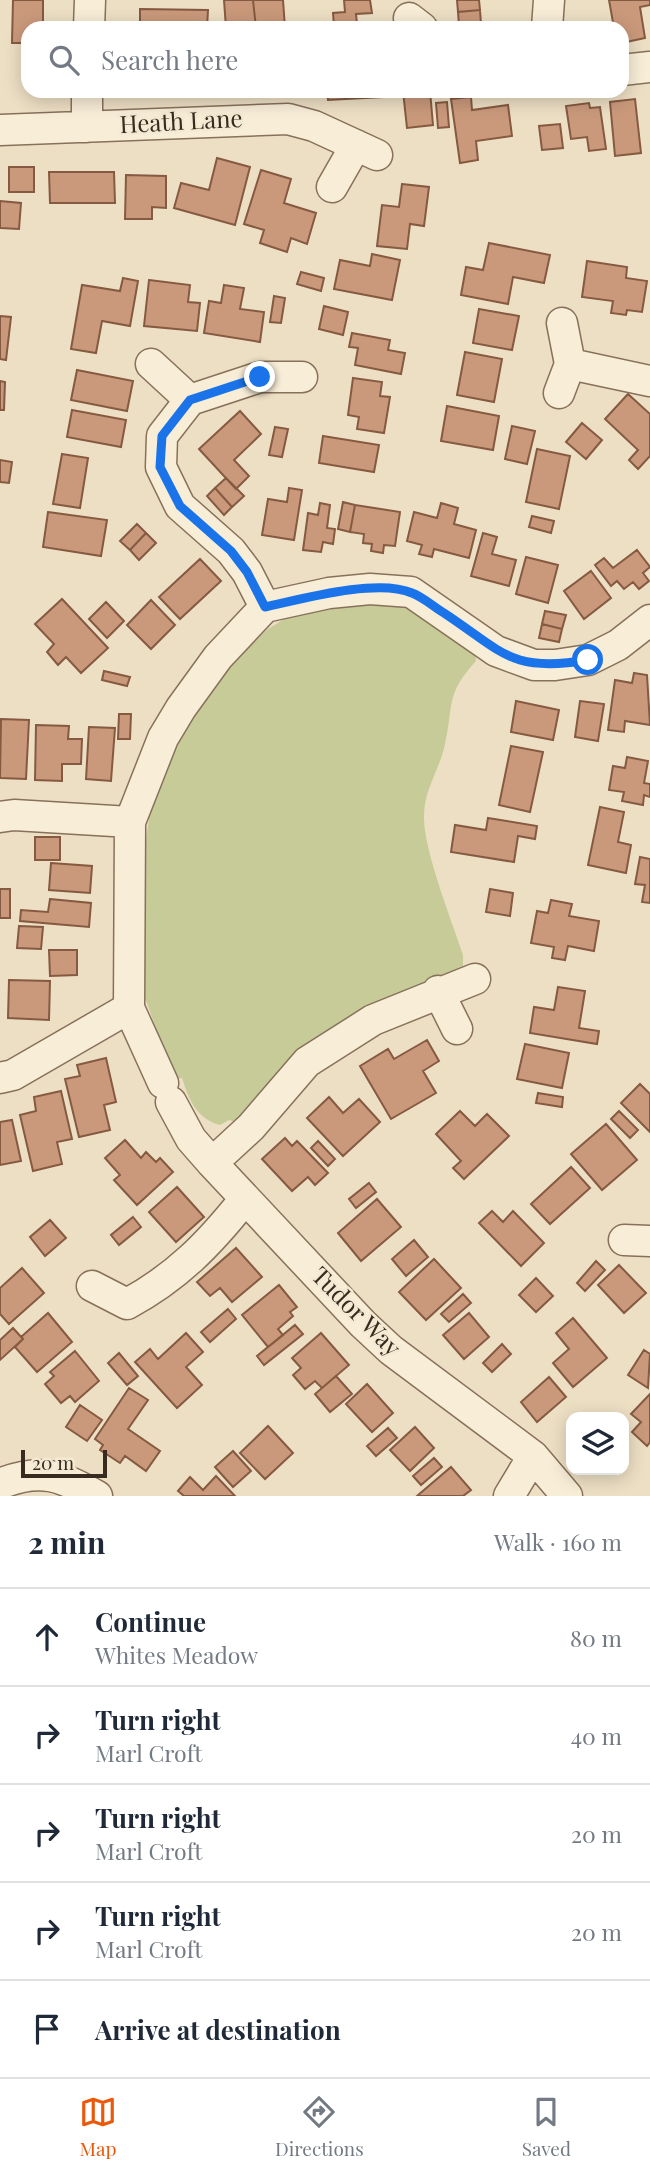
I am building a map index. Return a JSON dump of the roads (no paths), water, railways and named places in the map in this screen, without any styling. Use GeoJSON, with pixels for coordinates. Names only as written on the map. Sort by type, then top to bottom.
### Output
{"type":"FeatureCollection","features":[{"type":"Feature","properties":{"kind":"street"},"geometry":{"type":"LineString","coordinates":[[89,21],[90,0]]}},
{"type":"Feature","properties":{"kind":"street"},"geometry":{"type":"LineString","coordinates":[[548,21],[549,0]]}},
{"type":"Feature","properties":{"kind":"street"},"geometry":{"type":"LineString","coordinates":[[629,69],[650,66]]}},
{"type":"Feature","properties":{"kind":"street"},"geometry":{"type":"LineString","coordinates":[[87,127],[88,98]]}},
{"type":"Feature","properties":{"kind":"street","name":"Heath Lane"},"geometry":{"type":"LineString","coordinates":[[0,130],[288,119],[314,126],[367,150],[332,187]]}},
{"type":"Feature","properties":{"kind":"street"},"geometry":{"type":"LineString","coordinates":[[559,393],[570,363],[562,323]]}},
{"type":"Feature","properties":{"kind":"street"},"geometry":{"type":"LineString","coordinates":[[570,363],[650,381]]}},
{"type":"Feature","properties":{"kind":"street"},"geometry":{"type":"LineString","coordinates":[[151,364],[190,400]]}},
{"type":"Feature","properties":{"kind":"street"},"geometry":{"type":"LineString","coordinates":[[265,607],[247,572],[231,551],[180,506],[160,467],[162,436],[190,400],[260,377],[302,377]]}},
{"type":"Feature","properties":{"kind":"street"},"geometry":{"type":"LineString","coordinates":[[0,1078],[13,1076],[129,1008],[130,822],[163,738],[181,709],[218,657],[265,607],[329,593],[370,589],[411,592],[496,651],[534,665],[588,660],[618,645],[650,620]]}},
{"type":"Feature","properties":{"kind":"street"},"geometry":{"type":"LineString","coordinates":[[0,817],[14,815],[130,822]]}},
{"type":"Feature","properties":{"kind":"street"},"geometry":{"type":"LineString","coordinates":[[212,1163],[251,1128],[307,1062],[373,1020],[475,979]]}},
{"type":"Feature","properties":{"kind":"street"},"geometry":{"type":"LineString","coordinates":[[438,992],[457,1029]]}},
{"type":"Feature","properties":{"kind":"street","name":"Tudor Way"},"geometry":{"type":"LineString","coordinates":[[129,1008],[191,1139],[244,1200],[391,1350],[533,1455],[566,1496]]}},
{"type":"Feature","properties":{"kind":"street"},"geometry":{"type":"LineString","coordinates":[[92,1286],[125,1316],[193,1259],[244,1200]]}},
{"type":"Feature","properties":{"kind":"street"},"geometry":{"type":"LineString","coordinates":[[509,1496],[533,1455]]}},
{"type":"Feature","properties":{"kind":"street"},"geometry":{"type":"LineString","coordinates":[[0,1483],[25,1474],[64,1478],[97,1496]]}}]}
